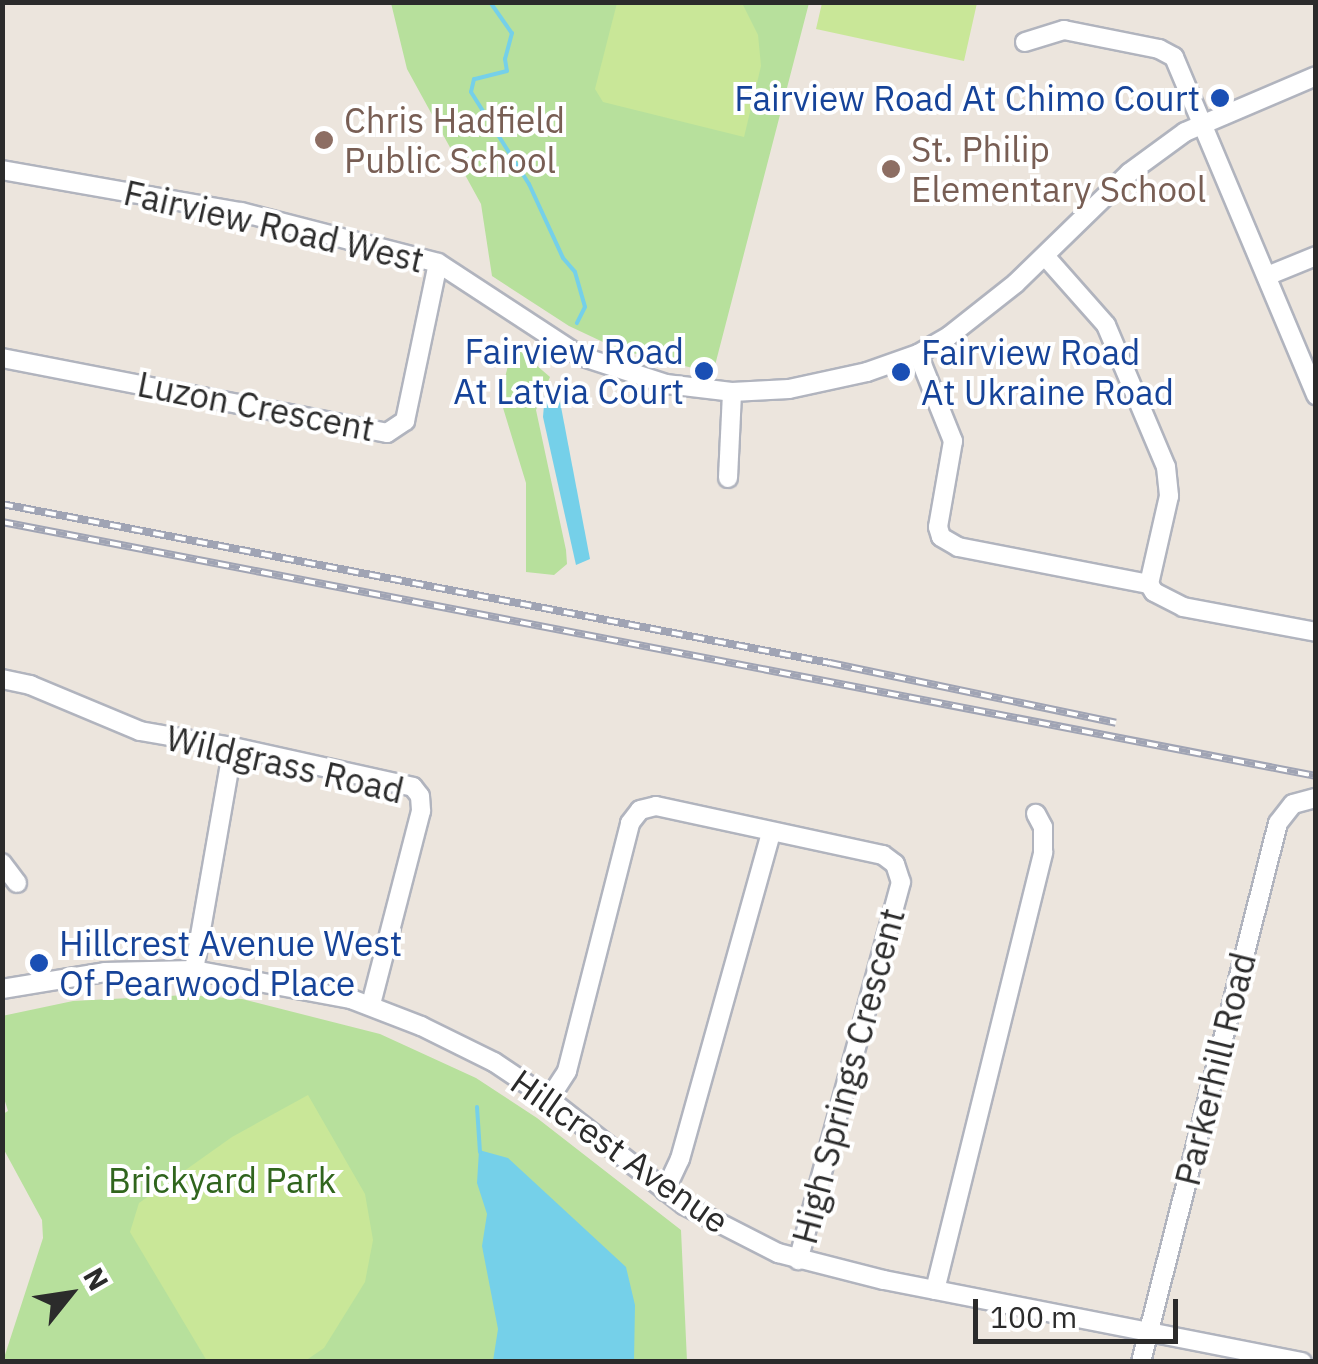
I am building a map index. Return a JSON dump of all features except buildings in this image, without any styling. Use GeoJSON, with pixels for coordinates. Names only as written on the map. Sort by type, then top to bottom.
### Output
{"type":"FeatureCollection","features":[{"type":"Feature","properties":{"kind":"street"},"geometry":{"type":"LineString","coordinates":[[1025,42],[1064,30],[1169,53],[1205,122],[1316,395]]}},
{"type":"Feature","properties":{"kind":"street","name":"Fairview Road West"},"geometry":{"type":"LineString","coordinates":[[2,170],[240,212],[438,263],[580,356],[666,384],[732,392],[829,383],[918,354],[979,316],[1129,173],[1205,122],[1316,76]]}},
{"type":"Feature","properties":{"kind":"street"},"geometry":{"type":"LineString","coordinates":[[1045,256],[1106,324],[1166,467],[1169,496],[1149,584]]}},
{"type":"Feature","properties":{"kind":"street"},"geometry":{"type":"LineString","coordinates":[[1267,276],[1316,256]]}},
{"type":"Feature","properties":{"kind":"street","name":"Luzon Crescent"},"geometry":{"type":"LineString","coordinates":[[2,358],[387,432],[405,421],[438,263]]}},
{"type":"Feature","properties":{"kind":"street"},"geometry":{"type":"LineString","coordinates":[[918,354],[953,441],[938,527],[941,536],[958,547],[1149,584],[1164,600],[1183,607],[1316,632]]}},
{"type":"Feature","properties":{"kind":"street"},"geometry":{"type":"LineString","coordinates":[[728,478],[732,392]]}},
{"type":"Feature","properties":{"kind":"street","name":"Wildgrass Road"},"geometry":{"type":"LineString","coordinates":[[2,680],[30,685],[140,731],[406,784],[420,796],[422,811],[371,1005]]}},
{"type":"Feature","properties":{"kind":"street"},"geometry":{"type":"LineString","coordinates":[[194,970],[233,747]]}},
{"type":"Feature","properties":{"kind":"street","name":"Parkerhill Road"},"geometry":{"type":"LineString","coordinates":[[1141,1362],[1278,823],[1292,804],[1316,798]]}},
{"type":"Feature","properties":{"kind":"street","name":"High Springs Crescent"},"geometry":{"type":"LineString","coordinates":[[549,1099],[569,1062],[633,819],[645,808],[656,806],[877,851],[896,864],[901,882],[798,1260]]}},
{"type":"Feature","properties":{"kind":"street"},"geometry":{"type":"LineString","coordinates":[[935,1290],[1043,852],[1043,827],[1036,814]]}},
{"type":"Feature","properties":{"kind":"street"},"geometry":{"type":"LineString","coordinates":[[666,1192],[680,1159],[771,832]]}},
{"type":"Feature","properties":{"kind":"street"},"geometry":{"type":"LineString","coordinates":[[2,863],[17,883]]}},
{"type":"Feature","properties":{"kind":"street","name":"Hillcrest Avenue"},"geometry":{"type":"LineString","coordinates":[[2,989],[106,972],[194,970],[282,983],[371,1005],[460,1044],[549,1099],[666,1192],[742,1238],[798,1260],[1302,1362]]}},
{"type":"Feature","properties":{"kind":"green space"},"geometry":{"type":"Polygon","coordinates":[[[822,2],[977,3],[964,61],[816,29],[822,2]]]}},
{"type":"Feature","properties":{"kind":"green space"},"geometry":{"type":"Polygon","coordinates":[[[391,3],[809,3],[713,373],[620,350],[569,326],[492,276],[481,204],[407,69],[391,3]]]}},
{"type":"Feature","properties":{"kind":"green space"},"geometry":{"type":"Polygon","coordinates":[[[617,3],[742,3],[758,35],[761,66],[744,137],[603,102],[595,89],[617,3]]]}},
{"type":"Feature","properties":{"kind":"green space"},"geometry":{"type":"Polygon","coordinates":[[[513,345],[550,377],[536,410],[566,550],[567,564],[554,575],[526,572],[526,483],[500,398],[513,345]]]}},
{"type":"Feature","properties":{"kind":"green space","name":"Brickyard Park"},"geometry":{"type":"Polygon","coordinates":[[[187,995],[242,999],[380,1034],[476,1078],[537,1118],[681,1230],[687,1361],[3,1361],[43,1238],[42,1220],[3,1148],[3,1114],[8,1111],[3,1095],[2,1016],[73,1001],[187,995]]]}},
{"type":"Feature","properties":{"kind":"green space"},"geometry":{"type":"Polygon","coordinates":[[[308,1095],[365,1194],[373,1240],[365,1282],[324,1348],[305,1361],[207,1361],[130,1232],[139,1203],[232,1137],[308,1095]]]}},
{"type":"Feature","properties":{"kind":"water"},"geometry":{"type":"Polygon","coordinates":[[[558,391],[590,559],[576,565],[543,417],[545,393],[558,391]]]}},
{"type":"Feature","properties":{"kind":"water"},"geometry":{"type":"Polygon","coordinates":[[[479,1150],[508,1158],[626,1267],[635,1305],[634,1361],[493,1361],[498,1329],[482,1246],[487,1214],[477,1183],[479,1150]]]}},
{"type":"Feature","properties":{"kind":"waterway"},"geometry":{"type":"LineString","coordinates":[[490,2],[512,33],[505,59],[507,71],[474,79],[471,92],[529,184],[563,258],[575,272],[585,307],[577,323]]}},
{"type":"Feature","properties":{"kind":"waterway"},"geometry":{"type":"LineString","coordinates":[[477,1107],[480,1152]]}},
{"type":"Feature","properties":{"kind":"railway"},"geometry":{"type":"LineString","coordinates":[[2,504],[830,663],[1116,723]]}},
{"type":"Feature","properties":{"kind":"railway"},"geometry":{"type":"LineString","coordinates":[[2,522],[1316,776]]}},
{"type":"Feature","properties":{"kind":"place","name":"Fairview Road At Chimo Court"},"geometry":{"type":"Point","coordinates":[1220,98]}},
{"type":"Feature","properties":{"kind":"place","name":"Chris Hadfield Public School"},"geometry":{"type":"Point","coordinates":[324,140]}},
{"type":"Feature","properties":{"kind":"place","name":"St. Philip Elementary School"},"geometry":{"type":"Point","coordinates":[891,169]}},
{"type":"Feature","properties":{"kind":"place","name":"Fairview Road At Latvia Court"},"geometry":{"type":"Point","coordinates":[704,371]}},
{"type":"Feature","properties":{"kind":"place","name":"Fairview Road At Ukraine Road"},"geometry":{"type":"Point","coordinates":[901,372]}},
{"type":"Feature","properties":{"kind":"place","name":"Hillcrest Avenue West Of Pearwood Place"},"geometry":{"type":"Point","coordinates":[39,963]}}]}
